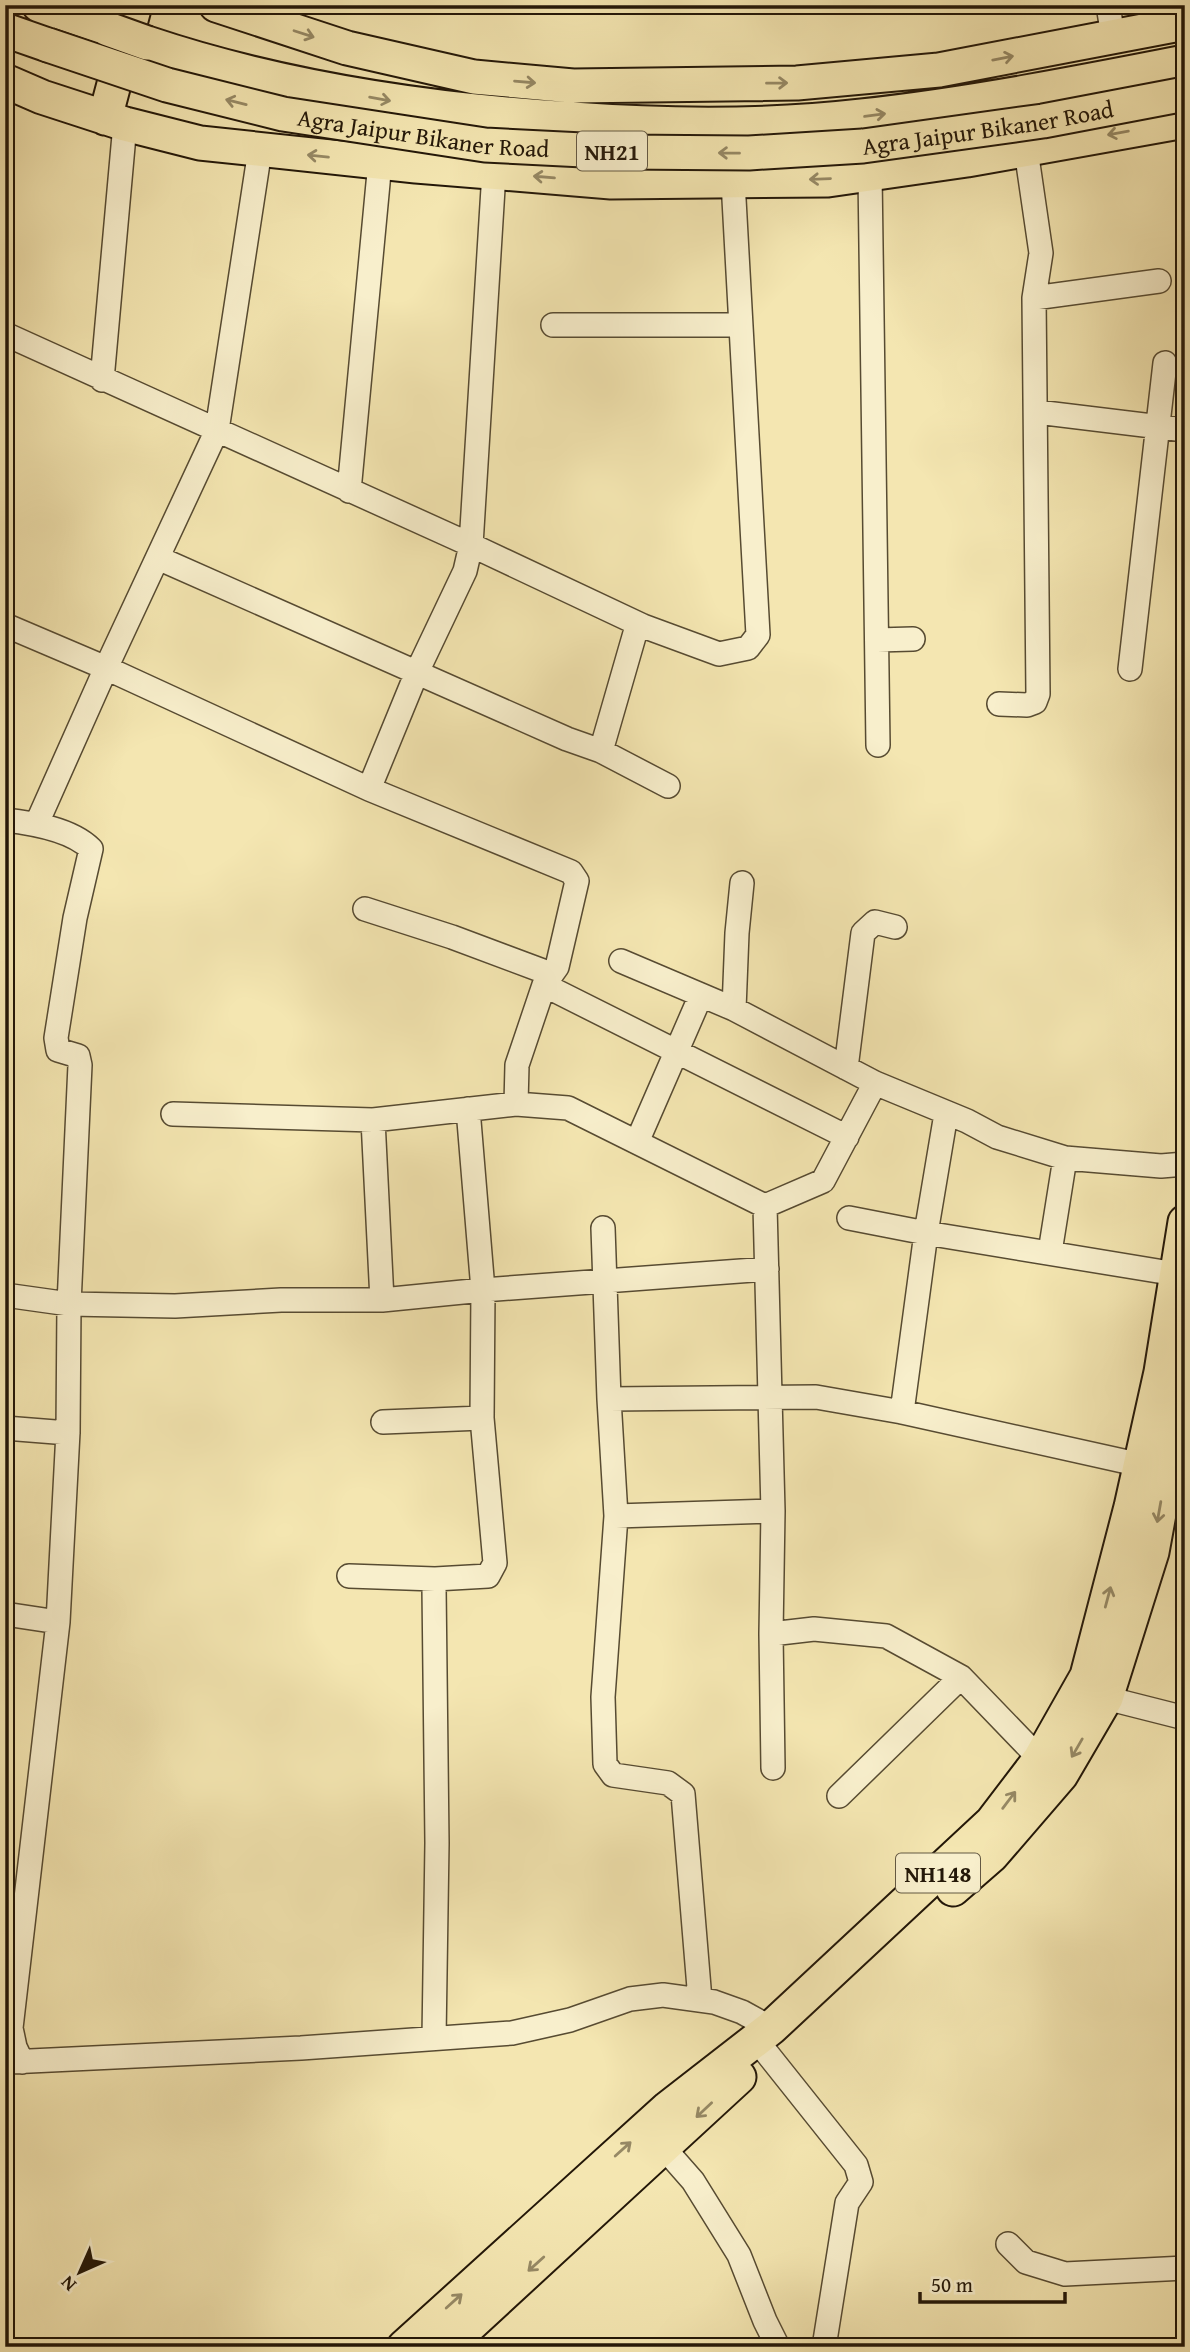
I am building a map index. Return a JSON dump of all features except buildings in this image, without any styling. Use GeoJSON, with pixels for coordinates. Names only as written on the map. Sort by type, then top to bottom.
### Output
{"type":"FeatureCollection","features":[{"type":"Feature","properties":{"kind":"highway","name":"Agra Jaipur Bikaner Road"},"geometry":{"type":"LineString","coordinates":[[39,5],[193,58],[298,84],[393,101],[495,114],[633,123],[733,126],[862,117],[1042,90],[1185,62]]}},
{"type":"Feature","properties":{"kind":"highway"},"geometry":{"type":"LineString","coordinates":[[115,121],[135,5]]}},
{"type":"Feature","properties":{"kind":"highway"},"geometry":{"type":"LineString","coordinates":[[215,5],[347,48],[474,77],[573,86],[810,82],[939,69],[1111,21],[1185,23]]}},
{"type":"Feature","properties":{"kind":"highway","name":"Agra Jaipur Bikaner Road"},"geometry":{"type":"LineString","coordinates":[[5,30],[167,85],[283,114],[485,145],[624,152],[749,153],[863,146],[1043,121],[1185,94]]}},
{"type":"Feature","properties":{"kind":"highway"},"geometry":{"type":"LineString","coordinates":[[5,81],[42,97],[115,121],[200,143],[611,183],[828,180],[1026,150],[1185,121]]}},
{"type":"Feature","properties":{"kind":"highway","name":"NH148"},"geometry":{"type":"LineString","coordinates":[[446,2347],[664,2148],[768,2040],[992,1822],[1041,1759],[1087,1676],[1164,1468],[1161,1372],[1185,1222]]}},
{"type":"Feature","properties":{"kind":"highway","name":"NH148"},"geometry":{"type":"LineString","coordinates":[[404,2347],[668,2108],[768,2040],[992,1855],[1061,1775],[1106,1698],[1152,1552],[1164,1468],[1185,1372]]}},
{"type":"Feature","properties":{"kind":"street"},"geometry":{"type":"LineString","coordinates":[[102,380],[115,121]]}},
{"type":"Feature","properties":{"kind":"street"},"geometry":{"type":"LineString","coordinates":[[37,823],[217,430],[260,150]]}},
{"type":"Feature","properties":{"kind":"street"},"geometry":{"type":"LineString","coordinates":[[999,705],[1027,705],[1035,702],[1038,694],[1034,298],[1041,253],[1026,150]]}},
{"type":"Feature","properties":{"kind":"street"},"geometry":{"type":"LineString","coordinates":[[349,491],[380,162]]}},
{"type":"Feature","properties":{"kind":"street"},"geometry":{"type":"LineString","coordinates":[[369,789],[417,672],[465,571],[471,545],[494,173]]}},
{"type":"Feature","properties":{"kind":"street"},"geometry":{"type":"LineString","coordinates":[[870,174],[878,745]]}},
{"type":"Feature","properties":{"kind":"street"},"geometry":{"type":"LineString","coordinates":[[5,334],[643,626],[719,654],[748,648],[758,635],[733,181]]}},
{"type":"Feature","properties":{"kind":"street"},"geometry":{"type":"LineString","coordinates":[[1034,298],[1159,281]]}},
{"type":"Feature","properties":{"kind":"street"},"geometry":{"type":"LineString","coordinates":[[553,325],[740,325]]}},
{"type":"Feature","properties":{"kind":"street"},"geometry":{"type":"LineString","coordinates":[[1130,669],[1165,363]]}},
{"type":"Feature","properties":{"kind":"street"},"geometry":{"type":"LineString","coordinates":[[1037,412],[1185,430]]}},
{"type":"Feature","properties":{"kind":"street"},"geometry":{"type":"LineString","coordinates":[[158,558],[567,739],[601,751],[668,786]]}},
{"type":"Feature","properties":{"kind":"street"},"geometry":{"type":"LineString","coordinates":[[5,625],[106,668],[369,789],[571,872],[577,881],[557,967],[548,980],[517,1065],[516,1104]]}},
{"type":"Feature","properties":{"kind":"street"},"geometry":{"type":"LineString","coordinates":[[601,751],[635,633],[643,626]]}},
{"type":"Feature","properties":{"kind":"street"},"geometry":{"type":"LineString","coordinates":[[877,640],[913,639]]}},
{"type":"Feature","properties":{"kind":"street"},"geometry":{"type":"LineString","coordinates":[[5,820],[37,823],[84,842],[91,849],[75,918],[56,1038],[58,1050],[78,1056],[80,1065],[69,1304],[68,1433],[58,1622],[8,2026],[15,2048],[14,2062],[301,2048],[512,2033],[570,2020],[630,1999],[663,1995],[714,2002],[741,2012],[768,2040],[856,2165],[861,2182],[847,2203],[824,2347]]}},
{"type":"Feature","properties":{"kind":"street"},"geometry":{"type":"LineString","coordinates":[[734,1009],[742,883]]}},
{"type":"Feature","properties":{"kind":"street"},"geometry":{"type":"LineString","coordinates":[[365,909],[452,937],[548,980],[847,1137]]}},
{"type":"Feature","properties":{"kind":"street"},"geometry":{"type":"LineString","coordinates":[[846,1068],[863,933],[875,922],[895,927]]}},
{"type":"Feature","properties":{"kind":"street"},"geometry":{"type":"LineString","coordinates":[[621,961],[734,1009],[875,1083],[967,1121],[998,1137],[1065,1158],[1161,1166],[1185,1164]]}},
{"type":"Feature","properties":{"kind":"street"},"geometry":{"type":"LineString","coordinates":[[637,1142],[702,995]]}},
{"type":"Feature","properties":{"kind":"street"},"geometry":{"type":"LineString","coordinates":[[173,1114],[373,1120],[516,1104],[568,1108],[765,1206],[823,1181],[875,1083]]}},
{"type":"Feature","properties":{"kind":"street"},"geometry":{"type":"LineString","coordinates":[[349,1576],[435,1579],[488,1576],[495,1563],[482,1418],[483,1290],[468,1109]]}},
{"type":"Feature","properties":{"kind":"street"},"geometry":{"type":"LineString","coordinates":[[902,1412],[926,1233],[946,1114]]}},
{"type":"Feature","properties":{"kind":"street"},"geometry":{"type":"LineString","coordinates":[[373,1120],[383,1300]]}},
{"type":"Feature","properties":{"kind":"street"},"geometry":{"type":"LineString","coordinates":[[1050,1252],[1065,1158]]}},
{"type":"Feature","properties":{"kind":"street"},"geometry":{"type":"LineString","coordinates":[[765,1206],[773,1511],[773,1768]]}},
{"type":"Feature","properties":{"kind":"street"},"geometry":{"type":"LineString","coordinates":[[849,1218],[1177,1274]]}},
{"type":"Feature","properties":{"kind":"street"},"geometry":{"type":"LineString","coordinates":[[603,1228],[616,1516],[603,1697],[605,1764],[613,1775],[668,1783],[682,1794],[700,2000]]}},
{"type":"Feature","properties":{"kind":"street"},"geometry":{"type":"LineString","coordinates":[[5,1295],[69,1304],[175,1306],[281,1300],[383,1300],[767,1269]]}},
{"type":"Feature","properties":{"kind":"street"},"geometry":{"type":"LineString","coordinates":[[609,1399],[816,1397],[902,1412],[1164,1468]]}},
{"type":"Feature","properties":{"kind":"street"},"geometry":{"type":"LineString","coordinates":[[383,1422],[482,1418]]}},
{"type":"Feature","properties":{"kind":"street"},"geometry":{"type":"LineString","coordinates":[[5,1428],[68,1433]]}},
{"type":"Feature","properties":{"kind":"street"},"geometry":{"type":"LineString","coordinates":[[616,1516],[773,1511]]}},
{"type":"Feature","properties":{"kind":"street"},"geometry":{"type":"LineString","coordinates":[[434,2038],[437,1843],[435,1579]]}},
{"type":"Feature","properties":{"kind":"street"},"geometry":{"type":"LineString","coordinates":[[5,1614],[58,1622]]}},
{"type":"Feature","properties":{"kind":"street"},"geometry":{"type":"LineString","coordinates":[[771,1634],[814,1629],[886,1636],[961,1677],[1041,1759]]}},
{"type":"Feature","properties":{"kind":"street"},"geometry":{"type":"LineString","coordinates":[[839,1796],[961,1677]]}},
{"type":"Feature","properties":{"kind":"street"},"geometry":{"type":"LineString","coordinates":[[1106,1698],[1185,1717]]}},
{"type":"Feature","properties":{"kind":"street"},"geometry":{"type":"LineString","coordinates":[[664,2148],[693,2181],[739,2255],[778,2347]]}},
{"type":"Feature","properties":{"kind":"street"},"geometry":{"type":"LineString","coordinates":[[1007,2244],[1026,2262],[1065,2274],[1185,2268]]}}]}
